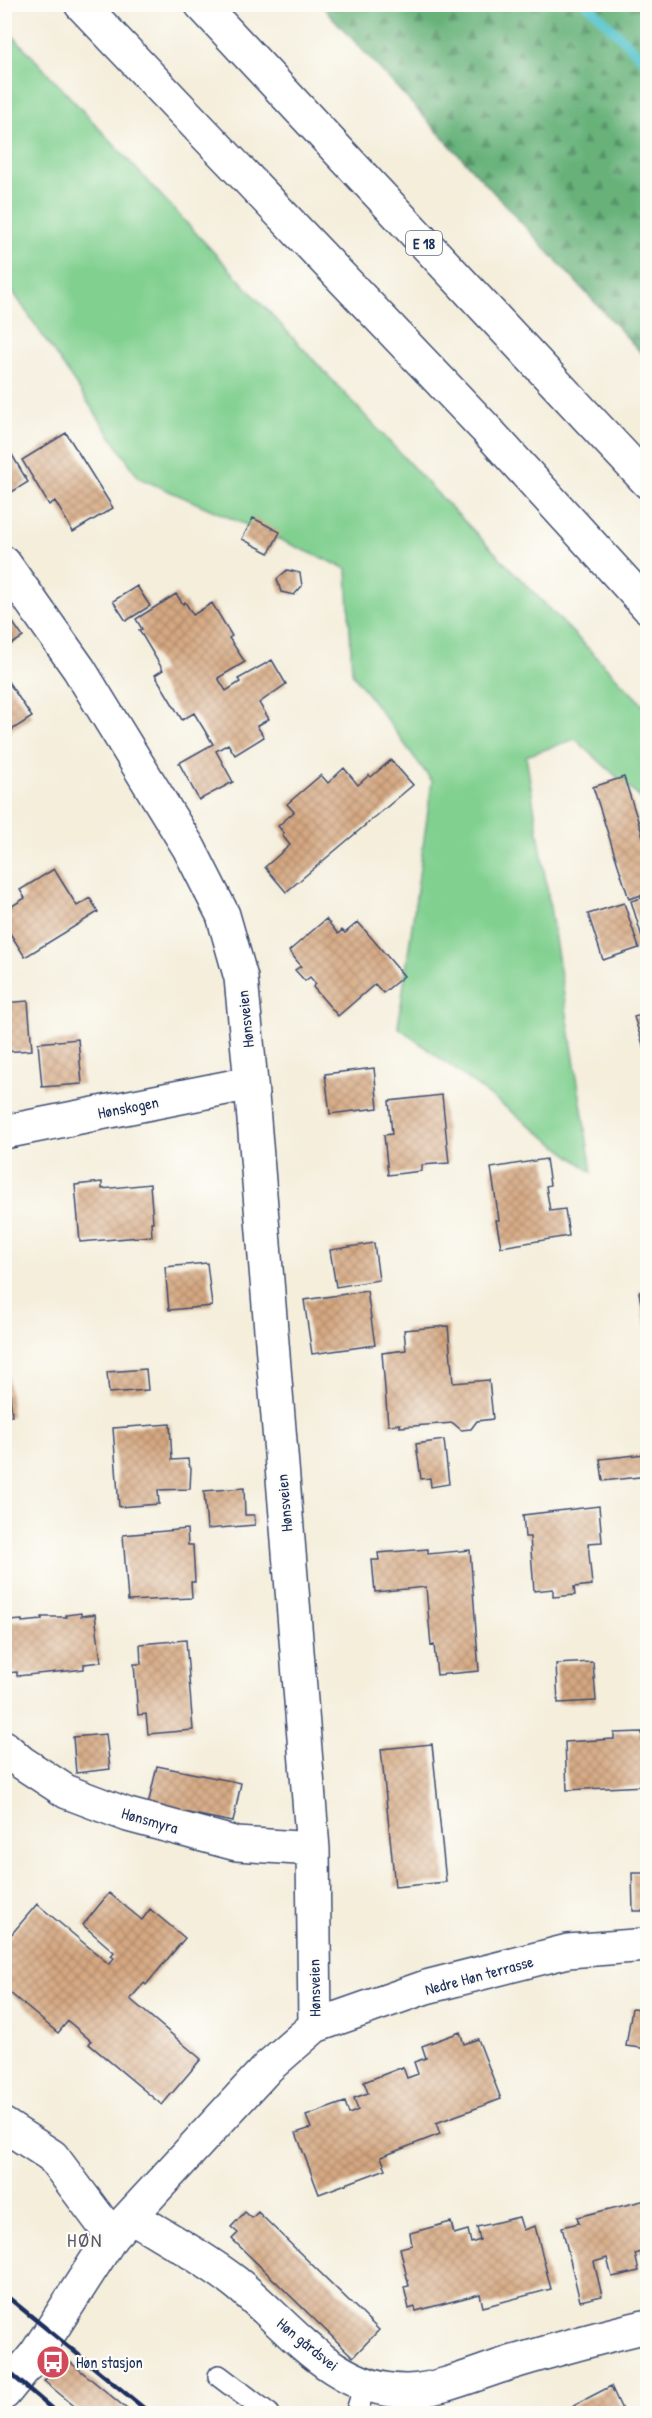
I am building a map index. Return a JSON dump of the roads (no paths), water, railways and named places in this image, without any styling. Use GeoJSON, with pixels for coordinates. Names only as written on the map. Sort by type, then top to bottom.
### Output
{"type":"FeatureCollection","features":[{"type":"Feature","properties":{"kind":"main road"},"geometry":{"type":"LineString","coordinates":[[81,4],[485,428],[648,607]]}},
{"type":"Feature","properties":{"kind":"main road","name":"E 18"},"geometry":{"type":"LineString","coordinates":[[201,4],[648,482]]}},
{"type":"Feature","properties":{"kind":"main road","name":"Hønsveien"},"geometry":{"type":"LineString","coordinates":[[4,563],[78,669],[189,848],[223,915],[241,978],[313,1849],[315,2026],[268,2067],[122,2226],[36,2354],[4,2393]]}},
{"type":"Feature","properties":{"kind":"main road","name":"Hønskogen"},"geometry":{"type":"LineString","coordinates":[[4,1132],[251,1083]]}},
{"type":"Feature","properties":{"kind":"main road","name":"Hønsmyra"},"geometry":{"type":"LineString","coordinates":[[4,1746],[21,1762],[67,1792],[128,1815],[237,1844],[313,1849]]}},
{"type":"Feature","properties":{"kind":"main road","name":"Nedre Høn terrasse"},"geometry":{"type":"LineString","coordinates":[[315,2026],[426,1987],[568,1952],[648,1945]]}},
{"type":"Feature","properties":{"kind":"main road"},"geometry":{"type":"LineString","coordinates":[[4,2125],[52,2156],[122,2226]]}},
{"type":"Feature","properties":{"kind":"main road","name":"Høn gårdsvei"},"geometry":{"type":"LineString","coordinates":[[122,2226],[234,2282],[324,2362],[360,2399],[381,2389],[408,2391],[438,2386],[577,2343],[648,2326]]}},
{"type":"Feature","properties":{"kind":"lane"},"geometry":{"type":"LineString","coordinates":[[219,2376],[269,2414]]}},
{"type":"Feature","properties":{"kind":"waterway"},"geometry":{"type":"LineString","coordinates":[[587,4],[648,64]]}},
{"type":"Feature","properties":{"kind":"railway"},"geometry":{"type":"LineString","coordinates":[[4,2294],[151,2414]]}},
{"type":"Feature","properties":{"kind":"railway"},"geometry":{"type":"LineString","coordinates":[[4,2368],[58,2414]]}},
{"type":"Feature","properties":{"kind":"place","name":"Høn stasjon"},"geometry":{"type":"Point","coordinates":[53,2362]}},
{"type":"Feature","properties":{"kind":"district","name":"HØN"},"geometry":{"type":"Point","coordinates":[85,2239]}}]}
